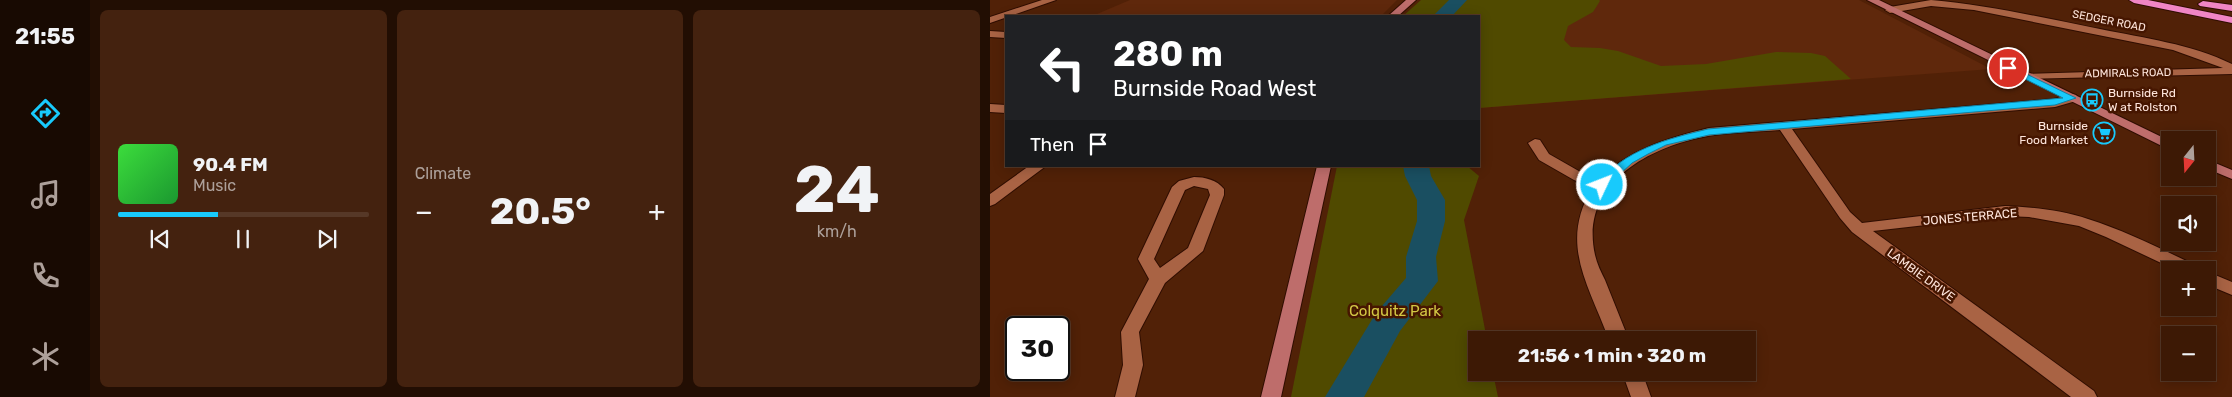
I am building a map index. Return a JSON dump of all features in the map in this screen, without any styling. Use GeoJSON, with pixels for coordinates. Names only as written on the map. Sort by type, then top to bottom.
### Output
{"type":"FeatureCollection","features":[{"type":"Feature","properties":{"kind":"highway"},"geometry":{"type":"LineString","coordinates":[[2134,0],[2232,20]]}},
{"type":"Feature","properties":{"kind":"highway"},"geometry":{"type":"LineString","coordinates":[[2151,0],[2232,14]]}},
{"type":"Feature","properties":{"kind":"highway"},"geometry":{"type":"LineString","coordinates":[[2175,0],[2232,9]]}},
{"type":"Feature","properties":{"kind":"street"},"geometry":{"type":"LineString","coordinates":[[1005,15],[1051,0]]}},
{"type":"Feature","properties":{"kind":"street"},"geometry":{"type":"LineString","coordinates":[[1395,15],[1411,0]]}},
{"type":"Feature","properties":{"kind":"street"},"geometry":{"type":"LineString","coordinates":[[1872,0],[2161,142]]}},
{"type":"Feature","properties":{"kind":"street","name":"SEDGER ROAD"},"geometry":{"type":"LineString","coordinates":[[1890,10],[1931,3],[1974,7],[2175,47],[2216,60],[2232,69]]}},
{"type":"Feature","properties":{"kind":"street"},"geometry":{"type":"LineString","coordinates":[[990,20],[1005,15]]}},
{"type":"Feature","properties":{"kind":"street"},"geometry":{"type":"LineString","coordinates":[[990,34],[1005,34]]}},
{"type":"Feature","properties":{"kind":"street","name":"ADMIRALS ROAD"},"geometry":{"type":"LineString","coordinates":[[2024,76],[2232,69]]}},
{"type":"Feature","properties":{"kind":"street"},"geometry":{"type":"LineString","coordinates":[[1615,331],[1586,256],[1586,221],[1592,202],[1602,185],[1629,161],[1662,143],[1708,132],[2055,103],[2072,98]]}},
{"type":"Feature","properties":{"kind":"street"},"geometry":{"type":"LineString","coordinates":[[990,108],[1005,109]]}},
{"type":"Feature","properties":{"kind":"street","name":"LAMBIE DRIVE"},"geometry":{"type":"LineString","coordinates":[[1783,125],[1845,215],[1858,228],[2088,397]]}},
{"type":"Feature","properties":{"kind":"street"},"geometry":{"type":"LineString","coordinates":[[1535,143],[1544,157],[1578,177],[1602,185]]}},
{"type":"Feature","properties":{"kind":"street"},"geometry":{"type":"LineString","coordinates":[[990,201],[1038,167]]}},
{"type":"Feature","properties":{"kind":"street"},"geometry":{"type":"LineString","coordinates":[[1271,397],[1324,167]]}},
{"type":"Feature","properties":{"kind":"street"},"geometry":{"type":"LineString","coordinates":[[2216,168],[2232,175]]}},
{"type":"Feature","properties":{"kind":"street"},"geometry":{"type":"LineString","coordinates":[[1124,397],[1129,386],[1132,365],[1130,332],[1158,279],[1195,251],[1217,195],[1217,189],[1212,184],[1195,181],[1179,186],[1146,258],[1158,279]]}},
{"type":"Feature","properties":{"kind":"street","name":"JONES TERRACE"},"geometry":{"type":"LineString","coordinates":[[1858,228],[2004,212],[2037,213],[2082,222],[2112,233],[2172,261]]}},
{"type":"Feature","properties":{"kind":"street"},"geometry":{"type":"LineString","coordinates":[[2216,282],[2232,289]]}},
{"type":"Feature","properties":{"kind":"street"},"geometry":{"type":"LineString","coordinates":[[1636,381],[1642,397]]}},
{"type":"Feature","properties":{"kind":"shaded area"},"geometry":{"type":"Polygon","coordinates":[[[1130,0],[1397,0],[1382,15],[1097,14],[1130,0]]]}},
{"type":"Feature","properties":{"kind":"shaded area"},"geometry":{"type":"Polygon","coordinates":[[[1452,0],[1859,0],[1991,69],[1480,108],[1480,15],[1452,0]]]}},
{"type":"Feature","properties":{"kind":"green space"},"geometry":{"type":"Polygon","coordinates":[[[1421,0],[1599,0],[1593,12],[1568,26],[1564,40],[1571,47],[1618,51],[1661,66],[1706,64],[1776,52],[1811,53],[1825,56],[1851,79],[1480,108],[1480,15],[1404,15],[1421,0]]]}},
{"type":"Feature","properties":{"kind":"green space","name":"Colquitz Park"},"geometry":{"type":"Polygon","coordinates":[[[1337,167],[1468,167],[1479,176],[1464,220],[1485,331],[1468,331],[1468,381],[1495,381],[1498,397],[1291,397],[1337,167]]]}},
{"type":"Feature","properties":{"kind":"waterway"},"geometry":{"type":"LineString","coordinates":[[1443,15],[1459,0]]}},
{"type":"Feature","properties":{"kind":"waterway"},"geometry":{"type":"LineString","coordinates":[[1344,397],[1388,322],[1422,281],[1421,257],[1431,221],[1431,200],[1418,176],[1416,167]]}},
{"type":"Feature","properties":{"kind":"place","name":"Burnside Rd W at Rolston"},"geometry":{"type":"Point","coordinates":[2092,100]}},
{"type":"Feature","properties":{"kind":"place","name":"Burnside Food Market"},"geometry":{"type":"Point","coordinates":[2104,133]}},
{"type":"Feature","properties":{"kind":"route"},"geometry":{"type":"LineString","coordinates":[[1602,185],[1614,172],[1644,152],[1662,143],[1708,132],[2055,103],[2072,98],[2008,68]]}}]}
